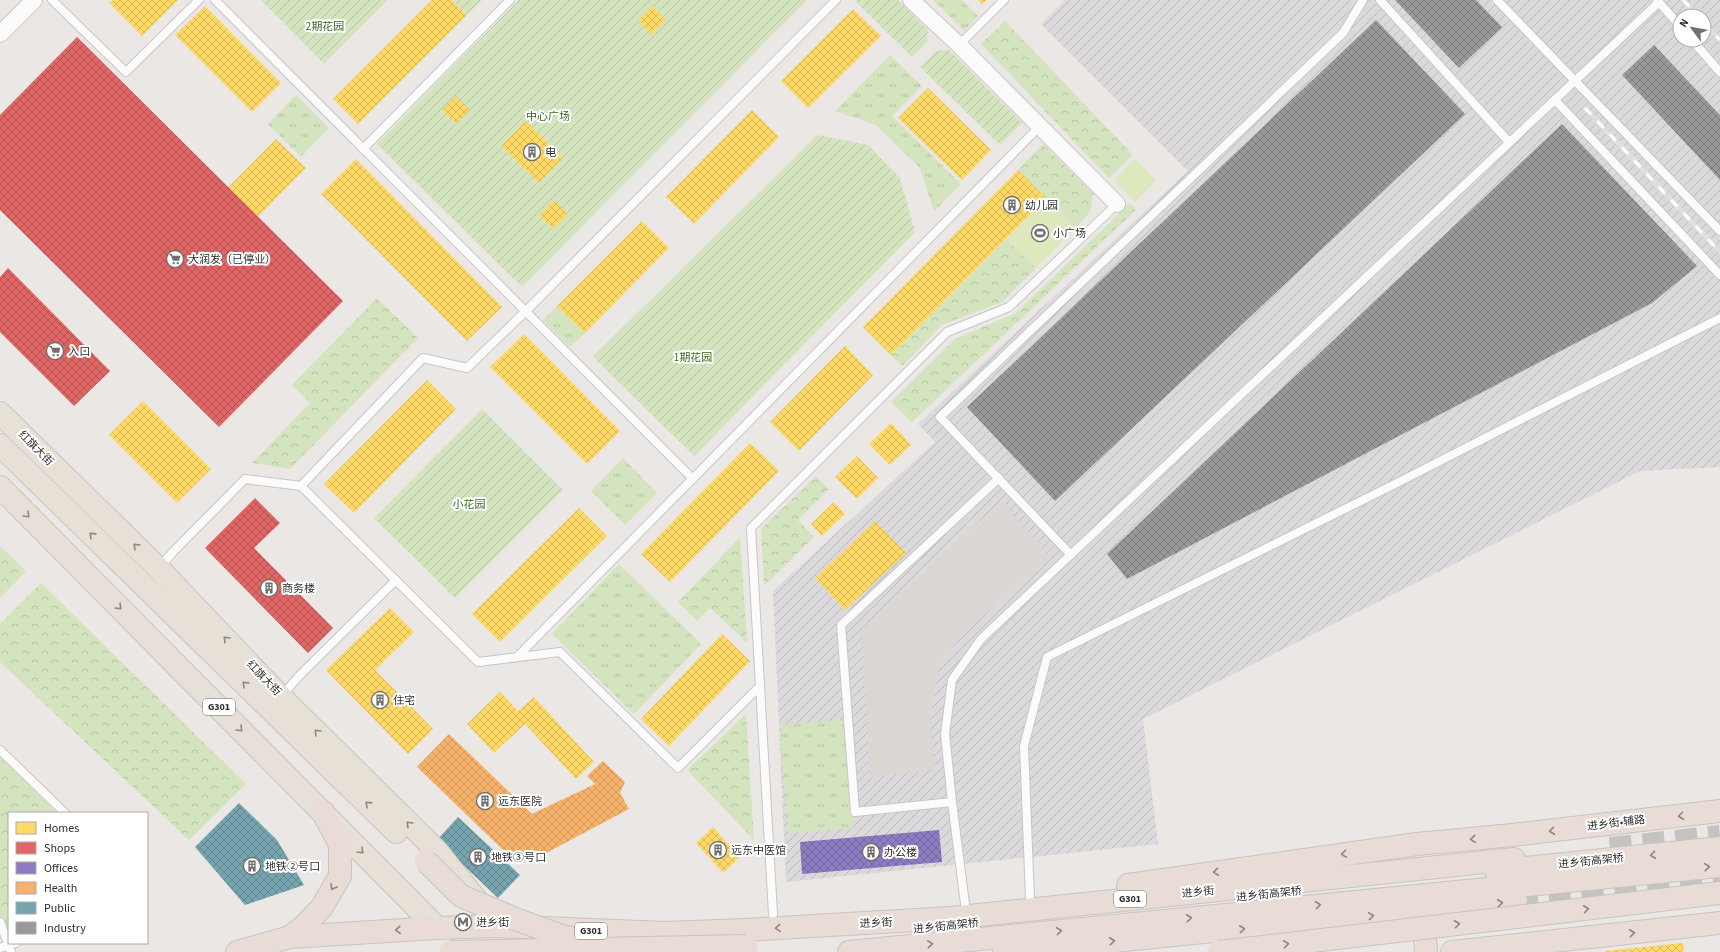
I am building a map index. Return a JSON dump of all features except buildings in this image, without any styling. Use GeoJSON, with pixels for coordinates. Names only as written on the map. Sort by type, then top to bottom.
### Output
{"type":"FeatureCollection","features":[{"type":"Feature","properties":{"kind":"highway","name":"进乡街•辅路"},"geometry":{"type":"LineString","coordinates":[[664,933],[741,916],[1030,899],[1417,844],[1512,835],[1720,811]]}},
{"type":"Feature","properties":{"kind":"highway"},"geometry":{"type":"LineString","coordinates":[[290,937],[304,926],[322,907],[340,876],[340,845],[323,812]]}},
{"type":"Feature","properties":{"kind":"highway"},"geometry":{"type":"LineString","coordinates":[[1417,844],[1420,868]]}},
{"type":"Feature","properties":{"kind":"highway","name":"进乡街高架桥"},"geometry":{"type":"LineString","coordinates":[[640,948],[746,946],[1720,848]]}},
{"type":"Feature","properties":{"kind":"highway","name":"进乡街"},"geometry":{"type":"LineString","coordinates":[[237,952],[290,937],[437,928],[495,926],[664,933],[745,930],[950,918],[1514,859]]}},
{"type":"Feature","properties":{"kind":"highway"},"geometry":{"type":"LineString","coordinates":[[426,861],[462,896],[518,920],[562,936],[640,948]]}},
{"type":"Feature","properties":{"kind":"highway","name":"进乡街高架桥"},"geometry":{"type":"LineString","coordinates":[[849,952],[1720,866]]}},
{"type":"Feature","properties":{"kind":"highway"},"geometry":{"type":"LineString","coordinates":[[1219,952],[1720,893]]}},
{"type":"Feature","properties":{"kind":"highway"},"geometry":{"type":"LineString","coordinates":[[1004,952],[1516,901]]}},
{"type":"Feature","properties":{"kind":"highway"},"geometry":{"type":"LineString","coordinates":[[1424,911],[1426,952]]}},
{"type":"Feature","properties":{"kind":"highway"},"geometry":{"type":"LineString","coordinates":[[1452,952],[1720,924]]}},
{"type":"Feature","properties":{"kind":"highway","name":"红旗大街"},"geometry":{"type":"LineString","coordinates":[[495,926],[518,952]]}},
{"type":"Feature","properties":{"kind":"highway","name":"G301"},"geometry":{"type":"LineString","coordinates":[[437,928],[458,952]]}},
{"type":"Feature","properties":{"kind":"highway"},"geometry":{"type":"LineString","coordinates":[[450,952],[640,948]]}},
{"type":"Feature","properties":{"kind":"main road","name":"红旗大街"},"geometry":{"type":"LineString","coordinates":[[0,413],[159,569],[281,696],[437,851],[495,926]]}},
{"type":"Feature","properties":{"kind":"main road"},"geometry":{"type":"LineString","coordinates":[[0,445],[426,861]]}},
{"type":"Feature","properties":{"kind":"main road","name":"G301"},"geometry":{"type":"LineString","coordinates":[[0,487],[437,928]]}},
{"type":"Feature","properties":{"kind":"street"},"geometry":{"type":"LineString","coordinates":[[0,34],[34,0]]}},
{"type":"Feature","properties":{"kind":"street"},"geometry":{"type":"LineString","coordinates":[[911,0],[959,45],[1117,204]]}},
{"type":"Feature","properties":{"kind":"lane"},"geometry":{"type":"LineString","coordinates":[[52,0],[126,72],[199,0]]}},
{"type":"Feature","properties":{"kind":"lane"},"geometry":{"type":"LineString","coordinates":[[215,0],[693,479]]}},
{"type":"Feature","properties":{"kind":"lane"},"geometry":{"type":"LineString","coordinates":[[363,149],[510,0]]}},
{"type":"Feature","properties":{"kind":"lane"},"geometry":{"type":"LineString","coordinates":[[302,486],[423,358],[467,368],[526,311],[836,0]]}},
{"type":"Feature","properties":{"kind":"lane"},"geometry":{"type":"LineString","coordinates":[[959,45],[1004,0]]}},
{"type":"Feature","properties":{"kind":"lane"},"geometry":{"type":"LineString","coordinates":[[1071,554],[940,417],[1343,33],[1363,0]]}},
{"type":"Feature","properties":{"kind":"lane"},"geometry":{"type":"LineString","coordinates":[[1380,0],[1509,142]]}},
{"type":"Feature","properties":{"kind":"lane"},"geometry":{"type":"LineString","coordinates":[[1497,0],[1720,231]]}},
{"type":"Feature","properties":{"kind":"lane"},"geometry":{"type":"LineString","coordinates":[[965,904],[945,734],[952,680],[981,639],[1555,100],[1658,1],[1672,17]]}},
{"type":"Feature","properties":{"kind":"lane"},"geometry":{"type":"LineString","coordinates":[[1699,48],[1720,72]]}},
{"type":"Feature","properties":{"kind":"lane"},"geometry":{"type":"LineString","coordinates":[[1555,100],[1720,275]]}},
{"type":"Feature","properties":{"kind":"lane"},"geometry":{"type":"LineString","coordinates":[[516,657],[1040,126]]}},
{"type":"Feature","properties":{"kind":"lane"},"geometry":{"type":"LineString","coordinates":[[773,914],[750,528],[947,332],[1009,307],[1117,204]]}},
{"type":"Feature","properties":{"kind":"lane"},"geometry":{"type":"LineString","coordinates":[[1030,899],[1024,746],[1047,657],[1388,487],[1720,318]]}},
{"type":"Feature","properties":{"kind":"lane"},"geometry":{"type":"LineString","coordinates":[[952,802],[855,812],[841,625],[999,478]]}},
{"type":"Feature","properties":{"kind":"lane"},"geometry":{"type":"LineString","coordinates":[[159,569],[173,552],[245,479],[302,486],[478,662],[560,652],[678,768],[760,686]]}},
{"type":"Feature","properties":{"kind":"lane"},"geometry":{"type":"LineString","coordinates":[[281,696],[299,676],[396,580]]}},
{"type":"Feature","properties":{"kind":"lane"},"geometry":{"type":"LineString","coordinates":[[0,750],[64,812]]}},
{"type":"Feature","properties":{"kind":"lane"},"geometry":{"type":"LineString","coordinates":[[0,922],[9,947]]}},
{"type":"Feature","properties":{"kind":"shaded area"},"geometry":{"type":"Polygon","coordinates":[[[1065,0],[1720,0],[1720,467],[1640,471],[1143,719],[1158,844],[786,882],[773,591],[935,442],[918,424],[1188,171],[1041,24],[1065,0]]]}},
{"type":"Feature","properties":{"kind":"shaded area"},"geometry":{"type":"Polygon","coordinates":[[[1001,501],[1050,557],[962,635],[939,666],[930,722],[935,769],[870,778],[862,628],[1001,501]]]}},
{"type":"Feature","properties":{"kind":"green space","name":"2期花园"},"geometry":{"type":"Polygon","coordinates":[[[261,0],[388,0],[324,64],[261,0]]]}},
{"type":"Feature","properties":{"kind":"green space"},"geometry":{"type":"Polygon","coordinates":[[[451,0],[482,0],[467,15],[451,0]]]}},
{"type":"Feature","properties":{"kind":"green space","name":"中心广场"},"geometry":{"type":"Polygon","coordinates":[[[519,0],[807,0],[522,287],[377,144],[519,0]]]}},
{"type":"Feature","properties":{"kind":"green space"},"geometry":{"type":"Polygon","coordinates":[[[854,0],[898,0],[928,30],[927,42],[912,57],[854,0]]]}},
{"type":"Feature","properties":{"kind":"green space"},"geometry":{"type":"Polygon","coordinates":[[[933,0],[962,0],[978,16],[964,31],[933,0]]]}},
{"type":"Feature","properties":{"kind":"green space"},"geometry":{"type":"Polygon","coordinates":[[[1005,21],[1133,155],[1109,178],[981,44],[1005,21]]]}},
{"type":"Feature","properties":{"kind":"green space"},"geometry":{"type":"Polygon","coordinates":[[[949,50],[1022,123],[1000,145],[920,67],[936,51],[949,50]]]}},
{"type":"Feature","properties":{"kind":"green space"},"geometry":{"type":"Polygon","coordinates":[[[890,55],[922,86],[892,116],[961,184],[934,212],[920,168],[876,125],[835,111],[890,55]]]}},
{"type":"Feature","properties":{"kind":"green space"},"geometry":{"type":"Polygon","coordinates":[[[296,95],[329,128],[301,157],[268,124],[296,95]]]}},
{"type":"Feature","properties":{"kind":"green space","name":"1期花园"},"geometry":{"type":"Polygon","coordinates":[[[817,135],[868,145],[900,178],[915,232],[694,456],[593,357],[817,135]]]}},
{"type":"Feature","properties":{"kind":"green space"},"geometry":{"type":"Polygon","coordinates":[[[1043,144],[1093,193],[1090,212],[1075,228],[1018,170],[1043,144]]]}},
{"type":"Feature","properties":{"kind":"green space"},"geometry":{"type":"Polygon","coordinates":[[[1135,159],[1156,181],[1135,202],[1114,181],[1135,159]]]}},
{"type":"Feature","properties":{"kind":"green space","name":"小广场"},"geometry":{"type":"Polygon","coordinates":[[[1046,198],[1075,228],[1036,268],[1006,239],[1046,198]]]}},
{"type":"Feature","properties":{"kind":"green space"},"geometry":{"type":"Polygon","coordinates":[[[1130,203],[1136,210],[912,422],[891,402],[955,339],[1016,313],[1130,203]]]}},
{"type":"Feature","properties":{"kind":"green space"},"geometry":{"type":"Polygon","coordinates":[[[1006,239],[1036,268],[1002,302],[942,325],[902,366],[891,355],[1006,239]]]}},
{"type":"Feature","properties":{"kind":"green space"},"geometry":{"type":"Polygon","coordinates":[[[377,298],[418,338],[290,469],[252,463],[310,403],[292,385],[377,298]]]}},
{"type":"Feature","properties":{"kind":"green space"},"geometry":{"type":"Polygon","coordinates":[[[557,306],[585,333],[570,347],[543,320],[557,306]]]}},
{"type":"Feature","properties":{"kind":"green space","name":"小花园"},"geometry":{"type":"Polygon","coordinates":[[[482,409],[563,490],[455,598],[374,518],[482,409]]]}},
{"type":"Feature","properties":{"kind":"green space"},"geometry":{"type":"Polygon","coordinates":[[[623,458],[657,493],[625,525],[591,491],[623,458]]]}},
{"type":"Feature","properties":{"kind":"green space"},"geometry":{"type":"Polygon","coordinates":[[[816,476],[829,489],[798,520],[814,537],[764,586],[761,529],[816,476]]]}},
{"type":"Feature","properties":{"kind":"green space"},"geometry":{"type":"Polygon","coordinates":[[[740,537],[747,643],[710,608],[697,621],[678,602],[740,537]]]}},
{"type":"Feature","properties":{"kind":"green space"},"geometry":{"type":"Polygon","coordinates":[[[0,546],[26,571],[0,598],[0,546]]]}},
{"type":"Feature","properties":{"kind":"green space"},"geometry":{"type":"Polygon","coordinates":[[[619,564],[701,644],[634,714],[552,634],[619,564]]]}},
{"type":"Feature","properties":{"kind":"green space"},"geometry":{"type":"Polygon","coordinates":[[[41,583],[246,784],[189,840],[0,662],[0,624],[41,583]]]}},
{"type":"Feature","properties":{"kind":"green space"},"geometry":{"type":"Polygon","coordinates":[[[746,714],[754,840],[687,770],[746,714]]]}},
{"type":"Feature","properties":{"kind":"green space"},"geometry":{"type":"Polygon","coordinates":[[[846,720],[853,828],[788,833],[780,725],[846,720]]]}},
{"type":"Feature","properties":{"kind":"green space"},"geometry":{"type":"Polygon","coordinates":[[[0,757],[56,812],[8,812],[8,936],[0,939],[0,757]]]}},
{"type":"Feature","properties":{"kind":"tunnel"},"geometry":{"type":"LineString","coordinates":[[1610,848],[1720,836]]}},
{"type":"Feature","properties":{"kind":"tunnel"},"geometry":{"type":"LineString","coordinates":[[1516,901],[1720,880]]}},
{"type":"Feature","properties":{"kind":"railway"},"geometry":{"type":"LineString","coordinates":[[1683,0],[1690,8]]}},
{"type":"Feature","properties":{"kind":"railway"},"geometry":{"type":"LineString","coordinates":[[1712,32],[1720,40]]}},
{"type":"Feature","properties":{"kind":"railway"},"geometry":{"type":"LineString","coordinates":[[1585,108],[1720,252]]}},
{"type":"Feature","properties":{"kind":"place","name":"电"},"geometry":{"type":"Point","coordinates":[532,152]}},
{"type":"Feature","properties":{"kind":"place","name":"幼儿园"},"geometry":{"type":"Point","coordinates":[1012,205]}},
{"type":"Feature","properties":{"kind":"place","name":"小广场"},"geometry":{"type":"Point","coordinates":[1040,233]}},
{"type":"Feature","properties":{"kind":"place","name":"大润发（已停业）"},"geometry":{"type":"Point","coordinates":[175,259]}},
{"type":"Feature","properties":{"kind":"place","name":"入口"},"geometry":{"type":"Point","coordinates":[55,351]}},
{"type":"Feature","properties":{"kind":"place","name":"商务楼"},"geometry":{"type":"Point","coordinates":[269,588]}},
{"type":"Feature","properties":{"kind":"place","name":"住宅"},"geometry":{"type":"Point","coordinates":[380,700]}},
{"type":"Feature","properties":{"kind":"place","name":"远东医院"},"geometry":{"type":"Point","coordinates":[485,801]}},
{"type":"Feature","properties":{"kind":"place","name":"远东中医馆"},"geometry":{"type":"Point","coordinates":[718,850]}},
{"type":"Feature","properties":{"kind":"place","name":"办公楼"},"geometry":{"type":"Point","coordinates":[871,852]}},
{"type":"Feature","properties":{"kind":"place","name":"地铁③号口"},"geometry":{"type":"Point","coordinates":[478,857]}},
{"type":"Feature","properties":{"kind":"place","name":"地铁②号口"},"geometry":{"type":"Point","coordinates":[252,866]}},
{"type":"Feature","properties":{"kind":"place","name":"进乡街"},"geometry":{"type":"Point","coordinates":[463,922]}}]}
